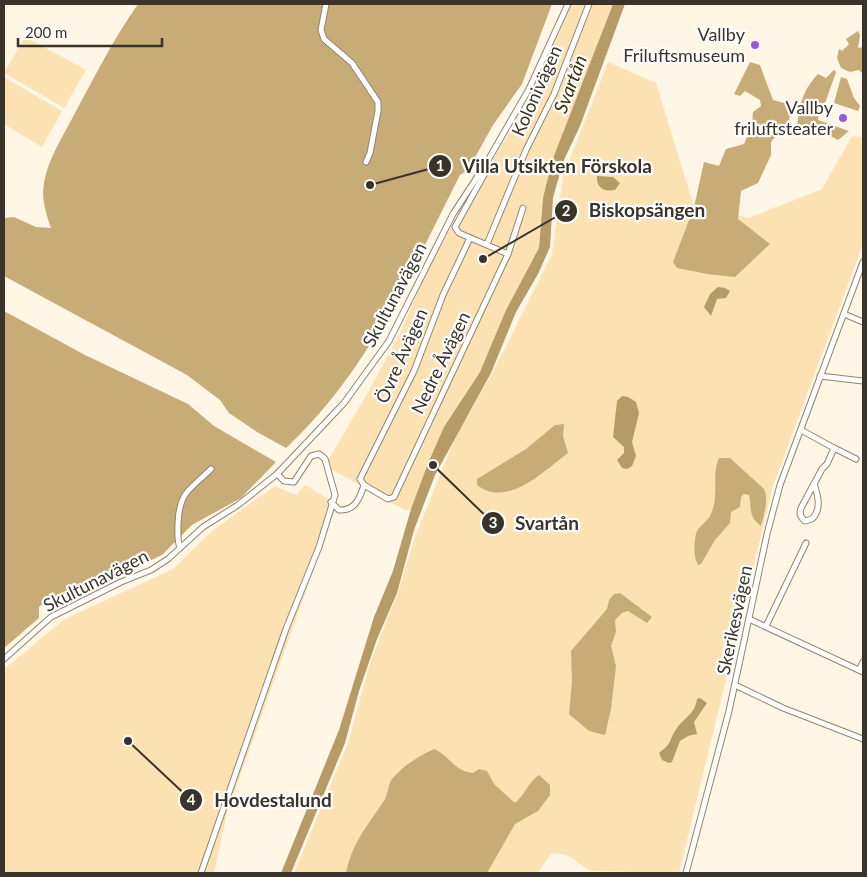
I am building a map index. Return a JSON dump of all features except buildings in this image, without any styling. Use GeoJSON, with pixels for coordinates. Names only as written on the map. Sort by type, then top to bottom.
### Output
{"type":"FeatureCollection","features":[{"type":"Feature","properties":{"kind":"street"},"geometry":{"type":"LineString","coordinates":[[326,4],[321,30],[324,39],[352,63],[378,102],[370,153],[366,162]]}},
{"type":"Feature","properties":{"kind":"street","name":"Skultunavägen"},"geometry":{"type":"LineString","coordinates":[[4,659],[51,617],[121,582],[152,570],[203,527],[238,505],[277,474],[344,403],[380,353],[453,214],[486,163],[529,89],[568,4]]}},
{"type":"Feature","properties":{"kind":"street","name":"Kolonivägen"},"geometry":{"type":"LineString","coordinates":[[487,244],[526,150],[554,94],[589,4]]}},
{"type":"Feature","properties":{"kind":"street"},"geometry":{"type":"LineString","coordinates":[[486,163],[485,172],[455,227],[459,233],[508,254]]}},
{"type":"Feature","properties":{"kind":"street","name":"Nedre Åvägen"},"geometry":{"type":"LineString","coordinates":[[364,485],[388,499],[394,497],[508,254],[524,208]]}},
{"type":"Feature","properties":{"kind":"street","name":"Övre Åvägen"},"geometry":{"type":"LineString","coordinates":[[364,485],[360,479],[414,371],[443,295],[470,238]]}},
{"type":"Feature","properties":{"kind":"street","name":"Skerikesvägen"},"geometry":{"type":"LineString","coordinates":[[686,873],[735,685],[775,501],[863,262]]}},
{"type":"Feature","properties":{"kind":"street"},"geometry":{"type":"LineString","coordinates":[[844,314],[863,320]]}},
{"type":"Feature","properties":{"kind":"street"},"geometry":{"type":"LineString","coordinates":[[820,376],[863,381]]}},
{"type":"Feature","properties":{"kind":"street"},"geometry":{"type":"LineString","coordinates":[[801,430],[856,459]]}},
{"type":"Feature","properties":{"kind":"street"},"geometry":{"type":"LineString","coordinates":[[814,483],[818,510],[812,519],[805,520],[801,517],[800,512],[814,483],[834,448]]}},
{"type":"Feature","properties":{"kind":"street"},"geometry":{"type":"LineString","coordinates":[[201,873],[286,629],[318,547],[334,495],[325,459],[322,455],[312,455],[294,482],[285,482],[277,474]]}},
{"type":"Feature","properties":{"kind":"street"},"geometry":{"type":"LineString","coordinates":[[180,548],[178,536],[180,502],[190,486],[211,469]]}},
{"type":"Feature","properties":{"kind":"street"},"geometry":{"type":"LineString","coordinates":[[331,502],[339,510],[347,510],[360,498],[364,485]]}},
{"type":"Feature","properties":{"kind":"street"},"geometry":{"type":"LineString","coordinates":[[766,626],[806,542]]}},
{"type":"Feature","properties":{"kind":"street"},"geometry":{"type":"LineString","coordinates":[[749,619],[861,671],[863,662]]}},
{"type":"Feature","properties":{"kind":"street"},"geometry":{"type":"LineString","coordinates":[[735,685],[783,708],[863,739]]}},
{"type":"Feature","properties":{"kind":"shaded area"},"geometry":{"type":"Polygon","coordinates":[[[138,4],[552,4],[522,84],[493,125],[468,170],[460,175],[424,248],[385,320],[364,354],[340,387],[315,419],[286,448],[257,432],[229,413],[220,400],[187,375],[4,276],[4,218],[14,217],[36,227],[51,228],[43,195],[49,165],[105,57],[138,4]]]}},
{"type":"Feature","properties":{"kind":"shaded area"},"geometry":{"type":"Polygon","coordinates":[[[572,4],[613,4],[552,161],[543,198],[539,248],[506,310],[480,372],[444,427],[411,509],[405,510],[329,468],[327,462],[400,333],[427,270],[469,195],[491,163],[530,98],[572,4]]]}},
{"type":"Feature","properties":{"kind":"shaded area"},"geometry":{"type":"Polygon","coordinates":[[[613,4],[625,4],[580,126],[563,162],[553,198],[550,247],[538,274],[516,312],[491,373],[435,475],[414,530],[397,593],[377,639],[359,691],[345,743],[291,873],[281,873],[339,730],[374,617],[393,571],[411,509],[429,461],[444,427],[480,372],[506,310],[539,248],[543,198],[552,161],[613,4]]]}},
{"type":"Feature","properties":{"kind":"shaded area"},"geometry":{"type":"Polygon","coordinates":[[[858,31],[860,35],[858,48],[863,47],[863,74],[859,70],[850,72],[841,68],[837,58],[839,49],[842,51],[849,44],[846,39],[858,31]]]}},
{"type":"Feature","properties":{"kind":"shaded area"},"geometry":{"type":"Polygon","coordinates":[[[25,37],[86,70],[64,108],[4,73],[25,37]]]}},
{"type":"Feature","properties":{"kind":"shaded area"},"geometry":{"type":"Polygon","coordinates":[[[608,62],[656,83],[694,207],[749,218],[822,189],[852,136],[863,137],[863,244],[773,486],[679,873],[590,871],[568,855],[551,853],[538,873],[294,873],[348,743],[371,660],[398,592],[415,537],[455,438],[492,374],[552,254],[563,177],[608,62]]]}},
{"type":"Feature","properties":{"kind":"shaded area"},"geometry":{"type":"Polygon","coordinates":[[[750,62],[760,65],[773,100],[792,105],[789,120],[771,142],[771,155],[758,183],[741,191],[738,219],[770,244],[735,277],[677,268],[673,262],[694,207],[704,162],[719,166],[726,149],[744,144],[752,126],[753,112],[761,106],[760,100],[745,91],[740,96],[734,94],[750,62]]]}},
{"type":"Feature","properties":{"kind":"shaded area"},"geometry":{"type":"Polygon","coordinates":[[[834,70],[836,72],[824,106],[820,109],[818,120],[849,131],[838,140],[814,127],[803,134],[797,131],[800,107],[808,87],[818,74],[826,78],[834,70]]]}},
{"type":"Feature","properties":{"kind":"shaded area"},"geometry":{"type":"Polygon","coordinates":[[[4,77],[62,111],[42,147],[4,124],[4,77]]]}},
{"type":"Feature","properties":{"kind":"shaded area"},"geometry":{"type":"Polygon","coordinates":[[[841,77],[847,79],[854,98],[860,106],[858,111],[834,103],[841,77]]]}},
{"type":"Feature","properties":{"kind":"shaded area"},"geometry":{"type":"Polygon","coordinates":[[[597,176],[613,177],[620,183],[615,190],[604,190],[598,184],[597,176]]]}},
{"type":"Feature","properties":{"kind":"shaded area"},"geometry":{"type":"Polygon","coordinates":[[[718,287],[730,291],[726,298],[717,299],[711,316],[704,307],[710,294],[718,287]]]}},
{"type":"Feature","properties":{"kind":"shaded area"},"geometry":{"type":"Polygon","coordinates":[[[4,311],[85,355],[188,404],[214,426],[276,462],[241,498],[192,525],[162,555],[62,602],[50,598],[39,607],[39,618],[4,648],[4,311]]]}},
{"type":"Feature","properties":{"kind":"shaded area"},"geometry":{"type":"Polygon","coordinates":[[[622,396],[636,402],[639,413],[632,442],[636,456],[632,466],[627,469],[622,468],[617,460],[624,453],[624,447],[613,437],[617,401],[622,396]]]}},
{"type":"Feature","properties":{"kind":"shaded area"},"geometry":{"type":"Polygon","coordinates":[[[564,424],[563,436],[568,453],[537,477],[513,490],[501,493],[489,491],[477,485],[477,479],[526,449],[555,425],[564,424]]]}},
{"type":"Feature","properties":{"kind":"shaded area"},"geometry":{"type":"Polygon","coordinates":[[[719,458],[730,458],[764,489],[766,498],[765,512],[761,526],[752,516],[749,495],[744,494],[741,497],[740,507],[731,512],[730,523],[715,540],[701,564],[698,565],[694,550],[696,534],[713,509],[719,458]]]}},
{"type":"Feature","properties":{"kind":"shaded area"},"geometry":{"type":"Polygon","coordinates":[[[305,485],[337,504],[227,813],[214,873],[4,873],[4,669],[65,619],[173,569],[212,531],[275,486],[296,495],[305,485]]]}},
{"type":"Feature","properties":{"kind":"shaded area"},"geometry":{"type":"Polygon","coordinates":[[[620,593],[652,617],[647,623],[628,611],[622,613],[615,620],[616,632],[611,646],[616,666],[611,709],[605,735],[589,731],[569,714],[572,681],[571,651],[607,609],[609,600],[614,594],[620,593]]]}},
{"type":"Feature","properties":{"kind":"shaded area"},"geometry":{"type":"Polygon","coordinates":[[[700,698],[707,703],[694,722],[697,734],[688,736],[680,741],[672,762],[669,763],[662,760],[659,753],[669,743],[674,732],[692,712],[697,699],[700,698]]]}},
{"type":"Feature","properties":{"kind":"shaded area"},"geometry":{"type":"Polygon","coordinates":[[[434,749],[461,770],[473,773],[479,769],[487,771],[494,784],[515,803],[539,775],[550,785],[550,795],[538,811],[515,824],[487,873],[346,873],[357,842],[385,799],[391,780],[407,765],[434,749]]]}},
{"type":"Feature","properties":{"kind":"place","name":"Vallby Friluftsmuseum"},"geometry":{"type":"Point","coordinates":[755,45]}},
{"type":"Feature","properties":{"kind":"place","name":"Vallby friluftsteater"},"geometry":{"type":"Point","coordinates":[843,118]}},
{"type":"Feature","properties":{"kind":"place","name":"Villa Utsikten Förskola"},"geometry":{"type":"Point","coordinates":[370,185]}},
{"type":"Feature","properties":{"kind":"place","name":"Biskopsängen"},"geometry":{"type":"Point","coordinates":[483,259]}},
{"type":"Feature","properties":{"kind":"place","name":"Svartån"},"geometry":{"type":"Point","coordinates":[433,465]}},
{"type":"Feature","properties":{"kind":"place","name":"Hovdestalund"},"geometry":{"type":"Point","coordinates":[128,741]}}]}
